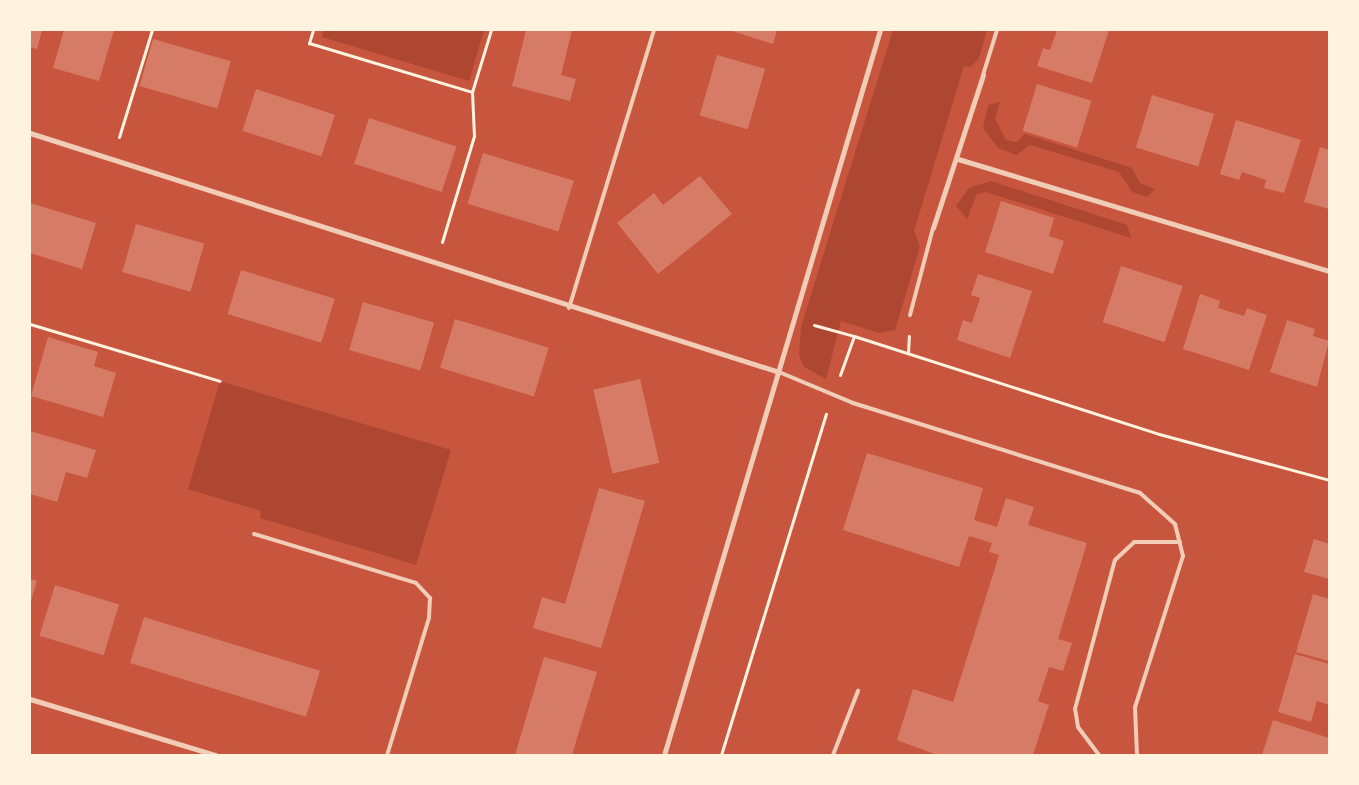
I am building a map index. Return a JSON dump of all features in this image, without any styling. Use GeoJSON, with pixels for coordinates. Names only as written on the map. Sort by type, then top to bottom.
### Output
{"type":"FeatureCollection","features":[{"type":"Feature","properties":{"kind":"street"},"geometry":{"type":"LineString","coordinates":[[664,755],[880,30]]}},
{"type":"Feature","properties":{"kind":"street"},"geometry":{"type":"LineString","coordinates":[[933,228],[958,159],[983,75]]}},
{"type":"Feature","properties":{"kind":"street"},"geometry":{"type":"LineString","coordinates":[[30,133],[569,308],[779,372]]}},
{"type":"Feature","properties":{"kind":"street"},"geometry":{"type":"LineString","coordinates":[[958,159],[1329,271]]}},
{"type":"Feature","properties":{"kind":"street"},"geometry":{"type":"LineString","coordinates":[[30,699],[216,755]]}},
{"type":"Feature","properties":{"kind":"lane"},"geometry":{"type":"LineString","coordinates":[[569,308],[654,30]]}},
{"type":"Feature","properties":{"kind":"lane"},"geometry":{"type":"LineString","coordinates":[[983,75],[997,30]]}},
{"type":"Feature","properties":{"kind":"lane"},"geometry":{"type":"LineString","coordinates":[[910,315],[933,228]]}},
{"type":"Feature","properties":{"kind":"lane"},"geometry":{"type":"LineString","coordinates":[[779,372],[833,393],[1140,493],[1175,524],[1183,556],[1135,707],[1137,755]]}},
{"type":"Feature","properties":{"kind":"lane"},"geometry":{"type":"LineString","coordinates":[[254,534],[416,583],[430,598],[429,618],[387,755]]}},
{"type":"Feature","properties":{"kind":"lane"},"geometry":{"type":"LineString","coordinates":[[1099,755],[1078,727],[1075,709],[1115,560],[1134,542],[1180,542]]}},
{"type":"Feature","properties":{"kind":"lane"},"geometry":{"type":"LineString","coordinates":[[833,755],[858,691]]}},
{"type":"Feature","properties":{"kind":"path"},"geometry":{"type":"LineString","coordinates":[[112,160],[152,30]]}},
{"type":"Feature","properties":{"kind":"path"},"geometry":{"type":"LineString","coordinates":[[313,30],[309,43],[472,92]]}},
{"type":"Feature","properties":{"kind":"path"},"geometry":{"type":"LineString","coordinates":[[435,265],[474,136],[472,92],[491,30]]}},
{"type":"Feature","properties":{"kind":"path"},"geometry":{"type":"LineString","coordinates":[[793,320],[854,336],[1159,434],[1329,480]]}},
{"type":"Feature","properties":{"kind":"path"},"geometry":{"type":"LineString","coordinates":[[30,324],[220,381]]}},
{"type":"Feature","properties":{"kind":"path"},"geometry":{"type":"LineString","coordinates":[[721,755],[833,393],[854,336]]}},
{"type":"Feature","properties":{"kind":"shaded area"},"geometry":{"type":"Polygon","coordinates":[[[324,30],[484,30],[469,81],[322,37],[324,30]]]}},
{"type":"Feature","properties":{"kind":"shaded area"},"geometry":{"type":"Polygon","coordinates":[[[893,30],[987,30],[979,58],[971,67],[964,66],[914,231],[920,247],[895,330],[879,333],[841,321],[826,379],[804,367],[799,355],[801,327],[893,30]]]}},
{"type":"Feature","properties":{"kind":"shaded area"},"geometry":{"type":"Polygon","coordinates":[[[1000,102],[995,119],[1006,140],[1016,142],[1025,134],[1132,168],[1140,183],[1155,189],[1147,197],[1132,192],[1119,172],[1030,145],[1016,155],[998,148],[983,128],[988,105],[1000,102]]]}},
{"type":"Feature","properties":{"kind":"shaded area"},"geometry":{"type":"Polygon","coordinates":[[[991,181],[1127,225],[1131,238],[986,192],[977,194],[967,219],[956,206],[969,188],[991,181]]]}},
{"type":"Feature","properties":{"kind":"shaded area"},"geometry":{"type":"Polygon","coordinates":[[[220,381],[451,450],[416,565],[260,518],[261,511],[188,489],[220,381]]]}},
{"type":"Feature","properties":{"kind":"building"},"geometry":{"type":"Polygon","coordinates":[[[30,30],[42,30],[37,49],[30,47],[30,30]]]}},
{"type":"Feature","properties":{"kind":"building"},"geometry":{"type":"Polygon","coordinates":[[[64,30],[114,30],[99,81],[53,68],[64,30]]]}},
{"type":"Feature","properties":{"kind":"building"},"geometry":{"type":"Polygon","coordinates":[[[526,30],[572,30],[561,75],[576,79],[570,101],[512,86],[526,30]]]}},
{"type":"Feature","properties":{"kind":"building"},"geometry":{"type":"Polygon","coordinates":[[[729,30],[777,30],[773,44],[729,30]]]}},
{"type":"Feature","properties":{"kind":"building"},"geometry":{"type":"Polygon","coordinates":[[[1057,30],[1109,30],[1092,83],[1037,66],[1043,48],[1050,50],[1057,30]]]}},
{"type":"Feature","properties":{"kind":"building"},"geometry":{"type":"Polygon","coordinates":[[[153,39],[231,61],[217,108],[139,86],[153,39]]]}},
{"type":"Feature","properties":{"kind":"building"},"geometry":{"type":"Polygon","coordinates":[[[717,55],[765,69],[748,129],[700,116],[717,55]]]}},
{"type":"Feature","properties":{"kind":"building"},"geometry":{"type":"Polygon","coordinates":[[[1037,84],[1092,101],[1077,148],[1023,131],[1037,84]]]}},
{"type":"Feature","properties":{"kind":"building"},"geometry":{"type":"Polygon","coordinates":[[[256,89],[335,115],[321,156],[242,131],[256,89]]]}},
{"type":"Feature","properties":{"kind":"building"},"geometry":{"type":"Polygon","coordinates":[[[1152,95],[1214,114],[1198,167],[1136,148],[1152,95]]]}},
{"type":"Feature","properties":{"kind":"building"},"geometry":{"type":"Polygon","coordinates":[[[369,118],[456,146],[442,192],[354,164],[369,118]]]}},
{"type":"Feature","properties":{"kind":"building"},"geometry":{"type":"Polygon","coordinates":[[[1236,120],[1301,140],[1284,193],[1264,188],[1266,180],[1242,172],[1239,180],[1220,174],[1236,120]]]}},
{"type":"Feature","properties":{"kind":"building"},"geometry":{"type":"Polygon","coordinates":[[[1320,147],[1329,150],[1329,209],[1304,202],[1320,147]]]}},
{"type":"Feature","properties":{"kind":"building"},"geometry":{"type":"Polygon","coordinates":[[[483,153],[574,181],[558,231],[468,204],[483,153]]]}},
{"type":"Feature","properties":{"kind":"building"},"geometry":{"type":"Polygon","coordinates":[[[700,176],[732,214],[658,274],[617,223],[654,193],[663,205],[700,176]]]}},
{"type":"Feature","properties":{"kind":"building"},"geometry":{"type":"Polygon","coordinates":[[[1001,201],[1054,218],[1049,236],[1064,241],[1053,274],[985,252],[1001,201]]]}},
{"type":"Feature","properties":{"kind":"building"},"geometry":{"type":"Polygon","coordinates":[[[30,203],[96,223],[82,269],[30,253],[30,203]]]}},
{"type":"Feature","properties":{"kind":"building"},"geometry":{"type":"Polygon","coordinates":[[[136,224],[204,244],[190,292],[122,272],[136,224]]]}},
{"type":"Feature","properties":{"kind":"building"},"geometry":{"type":"Polygon","coordinates":[[[1121,266],[1183,286],[1165,342],[1103,322],[1121,266]]]}},
{"type":"Feature","properties":{"kind":"building"},"geometry":{"type":"Polygon","coordinates":[[[241,270],[335,299],[321,343],[228,314],[241,270]]]}},
{"type":"Feature","properties":{"kind":"building"},"geometry":{"type":"Polygon","coordinates":[[[978,274],[1032,291],[1010,358],[957,340],[963,320],[972,323],[980,298],[971,295],[978,274]]]}},
{"type":"Feature","properties":{"kind":"building"},"geometry":{"type":"Polygon","coordinates":[[[1200,294],[1220,301],[1218,308],[1244,316],[1247,308],[1267,315],[1249,370],[1183,349],[1200,294]]]}},
{"type":"Feature","properties":{"kind":"building"},"geometry":{"type":"Polygon","coordinates":[[[363,302],[434,322],[420,370],[349,350],[363,302]]]}},
{"type":"Feature","properties":{"kind":"building"},"geometry":{"type":"Polygon","coordinates":[[[455,319],[549,348],[534,396],[440,368],[455,319]]]}},
{"type":"Feature","properties":{"kind":"building"},"geometry":{"type":"Polygon","coordinates":[[[1287,320],[1315,329],[1313,336],[1329,341],[1317,387],[1270,372],[1287,320]]]}},
{"type":"Feature","properties":{"kind":"building"},"geometry":{"type":"Polygon","coordinates":[[[48,337],[98,352],[94,366],[116,373],[103,417],[31,396],[48,337]]]}},
{"type":"Feature","properties":{"kind":"building"},"geometry":{"type":"Polygon","coordinates":[[[640,379],[659,463],[613,474],[593,390],[640,379]]]}},
{"type":"Feature","properties":{"kind":"building"},"geometry":{"type":"Polygon","coordinates":[[[30,431],[96,450],[87,478],[66,472],[57,502],[30,494],[30,431]]]}},
{"type":"Feature","properties":{"kind":"building"},"geometry":{"type":"Polygon","coordinates":[[[867,453],[983,488],[974,520],[997,527],[1006,498],[1034,507],[1028,525],[1087,543],[1058,639],[1072,643],[1063,671],[1049,667],[1038,701],[1049,705],[1033,755],[937,755],[897,740],[913,689],[953,702],[999,555],[989,552],[992,543],[969,536],[959,567],[843,530],[867,453]]]}},
{"type":"Feature","properties":{"kind":"building"},"geometry":{"type":"Polygon","coordinates":[[[599,488],[645,501],[601,648],[533,628],[542,597],[565,604],[599,488]]]}},
{"type":"Feature","properties":{"kind":"building"},"geometry":{"type":"Polygon","coordinates":[[[1314,539],[1329,544],[1329,579],[1304,572],[1314,539]]]}},
{"type":"Feature","properties":{"kind":"building"},"geometry":{"type":"Polygon","coordinates":[[[30,579],[37,581],[30,604],[30,579]]]}},
{"type":"Feature","properties":{"kind":"building"},"geometry":{"type":"Polygon","coordinates":[[[55,585],[119,605],[104,655],[40,636],[55,585]]]}},
{"type":"Feature","properties":{"kind":"building"},"geometry":{"type":"Polygon","coordinates":[[[1313,594],[1329,599],[1329,661],[1296,652],[1313,594]]]}},
{"type":"Feature","properties":{"kind":"building"},"geometry":{"type":"Polygon","coordinates":[[[144,617],[320,671],[306,717],[130,663],[144,617]]]}},
{"type":"Feature","properties":{"kind":"building"},"geometry":{"type":"Polygon","coordinates":[[[1295,654],[1329,664],[1329,705],[1317,701],[1311,722],[1278,712],[1295,654]]]}},
{"type":"Feature","properties":{"kind":"building"},"geometry":{"type":"Polygon","coordinates":[[[544,657],[597,672],[572,755],[515,755],[544,657]]]}},
{"type":"Feature","properties":{"kind":"building"},"geometry":{"type":"Polygon","coordinates":[[[1273,720],[1329,738],[1329,755],[1262,755],[1273,720]]]}}]}
